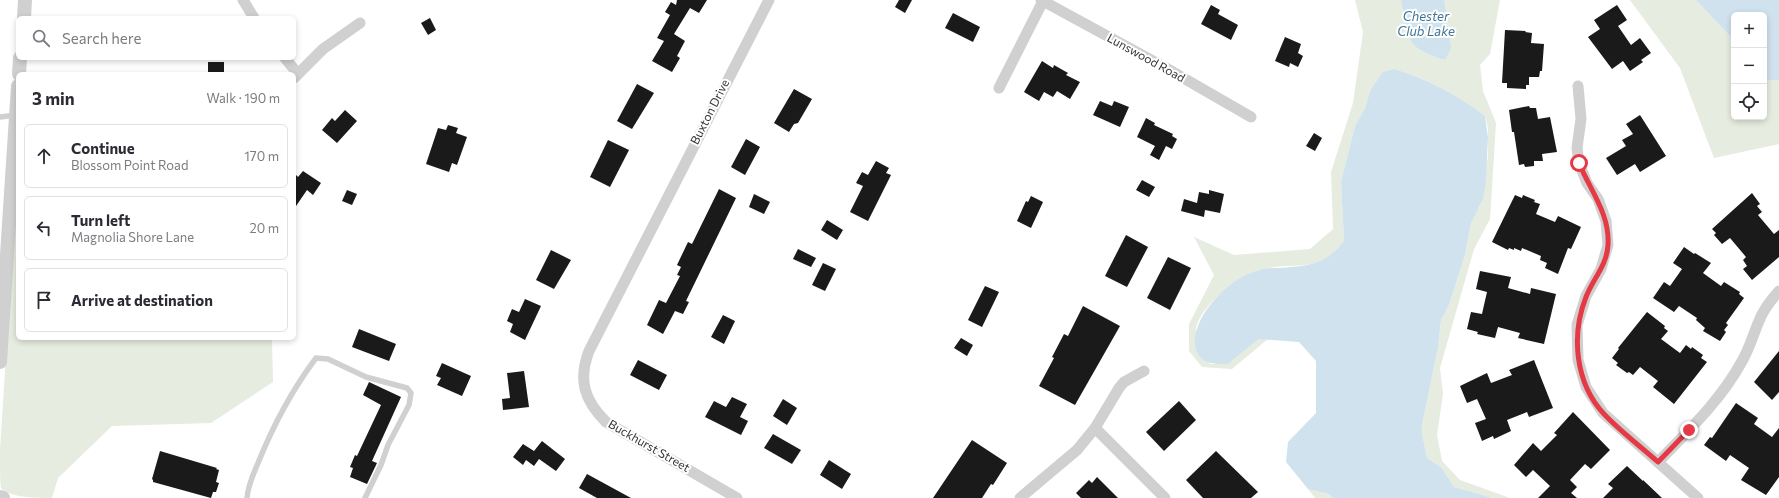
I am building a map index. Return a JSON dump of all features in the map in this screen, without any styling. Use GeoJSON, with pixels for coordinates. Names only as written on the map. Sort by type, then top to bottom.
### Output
{"type":"FeatureCollection","features":[{"type":"Feature","properties":{"kind":"street"},"geometry":{"type":"LineString","coordinates":[[24,16],[25,0]]}},
{"type":"Feature","properties":{"kind":"street"},"geometry":{"type":"LineString","coordinates":[[243,0],[253,16]]}},
{"type":"Feature","properties":{"kind":"street","name":"Buxton Drive"},"geometry":{"type":"LineString","coordinates":[[653,224],[769,0]]}},
{"type":"Feature","properties":{"kind":"street"},"geometry":{"type":"LineString","coordinates":[[999,88],[1042,1]]}},
{"type":"Feature","properties":{"kind":"street","name":"Lunswood Road"},"geometry":{"type":"LineString","coordinates":[[1042,1],[1166,68],[1251,117]]}},
{"type":"Feature","properties":{"kind":"street"},"geometry":{"type":"LineString","coordinates":[[296,76],[323,49],[360,23]]}},
{"type":"Feature","properties":{"kind":"street"},"geometry":{"type":"LineString","coordinates":[[19,72],[20,60]]}},
{"type":"Feature","properties":{"kind":"street"},"geometry":{"type":"LineString","coordinates":[[286,60],[294,72]]}},
{"type":"Feature","properties":{"kind":"street"},"geometry":{"type":"LineString","coordinates":[[1578,86],[1581,119],[1577,148],[1579,163],[1587,183],[1598,199],[1606,221],[1608,245],[1602,269],[1586,296],[1577,325],[1578,360],[1586,387],[1603,413],[1698,498]]}},
{"type":"Feature","properties":{"kind":"street"},"geometry":{"type":"LineString","coordinates":[[0,362],[2,294],[16,115]]}},
{"type":"Feature","properties":{"kind":"street","name":"Buckhurst Street"},"geometry":{"type":"LineString","coordinates":[[653,224],[589,351],[584,363],[584,387],[589,402],[606,422],[737,498]]}},
{"type":"Feature","properties":{"kind":"street"},"geometry":{"type":"LineString","coordinates":[[1658,462],[1696,422],[1723,390],[1741,364],[1753,340],[1759,321],[1770,301],[1779,291]]}},
{"type":"Feature","properties":{"kind":"street"},"geometry":{"type":"LineString","coordinates":[[1020,498],[1064,462],[1095,428],[1124,382],[1144,371]]}},
{"type":"Feature","properties":{"kind":"street"},"geometry":{"type":"LineString","coordinates":[[1095,428],[1165,498]]}},
{"type":"Feature","properties":{"kind":"lane"},"geometry":{"type":"LineString","coordinates":[[0,117],[16,115]]}},
{"type":"Feature","properties":{"kind":"lane"},"geometry":{"type":"LineString","coordinates":[[247,498],[249,483],[268,438],[300,380],[316,358],[328,359],[366,377],[407,388],[411,393],[409,405],[388,445],[381,465],[365,498]]}},
{"type":"Feature","properties":{"kind":"shaded area"},"geometry":{"type":"Polygon","coordinates":[[[1355,0],[1401,0],[1405,24],[1411,41],[1416,47],[1424,52],[1445,60],[1450,33],[1444,9],[1444,0],[1500,0],[1490,54],[1480,65],[1483,91],[1496,123],[1490,219],[1474,249],[1440,368],[1443,394],[1437,435],[1442,461],[1460,480],[1510,498],[1493,498],[1454,487],[1442,468],[1427,458],[1422,433],[1422,425],[1438,348],[1441,320],[1449,305],[1465,255],[1474,214],[1480,206],[1488,157],[1488,128],[1485,116],[1464,101],[1430,83],[1395,69],[1370,91],[1365,108],[1355,126],[1341,181],[1344,241],[1334,252],[1315,263],[1273,267],[1251,273],[1232,285],[1213,301],[1199,319],[1196,328],[1199,355],[1211,364],[1228,364],[1259,339],[1268,339],[1232,369],[1202,367],[1189,351],[1189,324],[1214,275],[1194,237],[1234,255],[1310,249],[1333,229],[1331,172],[1353,103],[1363,32],[1355,0]]]}},
{"type":"Feature","properties":{"kind":"shaded area"},"geometry":{"type":"Polygon","coordinates":[[[1630,0],[1696,0],[1730,36],[1731,120],[1767,120],[1767,80],[1779,80],[1779,144],[1714,158],[1680,68],[1630,0]]]}},
{"type":"Feature","properties":{"kind":"shaded area"},"geometry":{"type":"Polygon","coordinates":[[[16,197],[16,340],[272,340],[273,382],[211,423],[112,426],[58,478],[52,498],[17,496],[1,488],[0,450],[16,197]]]}},
{"type":"Feature","properties":{"kind":"shaded area"},"geometry":{"type":"Polygon","coordinates":[[[1308,489],[1329,494],[1333,498],[1315,498],[1308,489]]]}},
{"type":"Feature","properties":{"kind":"water","name":"Chester Club Lake"},"geometry":{"type":"Polygon","coordinates":[[[1401,0],[1444,0],[1451,48],[1445,60],[1420,50],[1411,41],[1405,24],[1401,0]]]}},
{"type":"Feature","properties":{"kind":"water"},"geometry":{"type":"Polygon","coordinates":[[[1696,0],[1779,0],[1779,80],[1767,80],[1767,12],[1731,12],[1731,38],[1696,0]]]}},
{"type":"Feature","properties":{"kind":"water"},"geometry":{"type":"Polygon","coordinates":[[[1395,69],[1442,88],[1485,116],[1488,137],[1486,181],[1483,199],[1471,223],[1465,255],[1449,305],[1441,320],[1438,348],[1422,425],[1422,433],[1427,458],[1442,468],[1454,487],[1493,498],[1333,498],[1329,494],[1308,489],[1286,462],[1288,442],[1316,413],[1316,361],[1299,342],[1259,339],[1228,364],[1207,362],[1201,358],[1196,350],[1195,336],[1201,319],[1219,295],[1234,282],[1262,269],[1315,263],[1330,255],[1344,241],[1341,181],[1355,126],[1365,108],[1370,91],[1383,72],[1395,69]]]}},
{"type":"Feature","properties":{"kind":"building"},"geometry":{"type":"Polygon","coordinates":[[[677,0],[707,0],[699,13],[690,8],[674,34],[685,41],[677,56],[680,58],[672,72],[652,61],[664,41],[657,38],[670,15],[665,12],[671,2],[676,5],[677,0]]]}},
{"type":"Feature","properties":{"kind":"building"},"geometry":{"type":"Polygon","coordinates":[[[899,0],[912,0],[905,13],[895,7],[899,0]]]}},
{"type":"Feature","properties":{"kind":"building"},"geometry":{"type":"Polygon","coordinates":[[[1211,5],[1220,10],[1218,14],[1238,25],[1231,40],[1201,24],[1211,5]]]}},
{"type":"Feature","properties":{"kind":"building"},"geometry":{"type":"Polygon","coordinates":[[[1617,5],[1627,20],[1618,26],[1631,45],[1640,38],[1651,53],[1641,60],[1643,62],[1630,71],[1623,61],[1612,69],[1588,37],[1600,29],[1594,20],[1617,5]]]}},
{"type":"Feature","properties":{"kind":"building"},"geometry":{"type":"Polygon","coordinates":[[[953,13],[980,27],[973,42],[945,28],[953,13]]]}},
{"type":"Feature","properties":{"kind":"building"},"geometry":{"type":"Polygon","coordinates":[[[430,18],[436,30],[428,35],[421,23],[430,18]]]}},
{"type":"Feature","properties":{"kind":"building"},"geometry":{"type":"Polygon","coordinates":[[[1505,30],[1526,31],[1525,32],[1532,33],[1531,43],[1544,44],[1542,71],[1540,71],[1539,77],[1529,77],[1529,85],[1526,85],[1526,89],[1507,88],[1507,83],[1502,83],[1505,30]]]}},
{"type":"Feature","properties":{"kind":"building"},"geometry":{"type":"Polygon","coordinates":[[[1285,37],[1301,44],[1298,53],[1303,56],[1298,67],[1290,63],[1289,67],[1275,61],[1285,37]]]}},
{"type":"Feature","properties":{"kind":"building"},"geometry":{"type":"Polygon","coordinates":[[[1042,61],[1053,68],[1054,65],[1068,73],[1066,75],[1080,82],[1070,99],[1057,91],[1053,97],[1044,92],[1039,101],[1024,92],[1042,61]]]}},
{"type":"Feature","properties":{"kind":"building"},"geometry":{"type":"Polygon","coordinates":[[[208,62],[224,62],[224,72],[208,72],[208,62]]]}},
{"type":"Feature","properties":{"kind":"building"},"geometry":{"type":"Polygon","coordinates":[[[637,84],[654,93],[632,129],[617,121],[637,84]]]}},
{"type":"Feature","properties":{"kind":"building"},"geometry":{"type":"Polygon","coordinates":[[[794,89],[812,99],[798,123],[794,124],[789,132],[774,123],[794,89]]]}},
{"type":"Feature","properties":{"kind":"building"},"geometry":{"type":"Polygon","coordinates":[[[1100,101],[1112,106],[1114,101],[1129,107],[1120,127],[1093,115],[1100,101]]]}},
{"type":"Feature","properties":{"kind":"building"},"geometry":{"type":"Polygon","coordinates":[[[1529,106],[1530,108],[1536,108],[1538,119],[1550,117],[1557,152],[1542,154],[1543,161],[1534,161],[1534,166],[1525,167],[1524,164],[1519,165],[1509,110],[1529,106]]]}},
{"type":"Feature","properties":{"kind":"building"},"geometry":{"type":"Polygon","coordinates":[[[345,110],[357,121],[337,143],[322,130],[332,118],[335,121],[345,110]]]}},
{"type":"Feature","properties":{"kind":"building"},"geometry":{"type":"Polygon","coordinates":[[[1640,115],[1666,156],[1640,172],[1635,164],[1617,175],[1606,158],[1626,146],[1622,140],[1633,134],[1626,124],[1640,115]]]}},
{"type":"Feature","properties":{"kind":"building"},"geometry":{"type":"Polygon","coordinates":[[[1146,118],[1155,123],[1154,125],[1173,134],[1172,136],[1177,139],[1172,149],[1166,146],[1159,160],[1150,155],[1155,146],[1137,137],[1146,118]]]}},
{"type":"Feature","properties":{"kind":"building"},"geometry":{"type":"Polygon","coordinates":[[[448,125],[458,128],[456,133],[467,137],[457,165],[452,163],[449,172],[426,164],[438,128],[446,130],[448,125]]]}},
{"type":"Feature","properties":{"kind":"building"},"geometry":{"type":"Polygon","coordinates":[[[1314,133],[1322,138],[1315,151],[1306,146],[1314,133]]]}},
{"type":"Feature","properties":{"kind":"building"},"geometry":{"type":"Polygon","coordinates":[[[746,139],[760,147],[745,175],[731,167],[746,139]]]}},
{"type":"Feature","properties":{"kind":"building"},"geometry":{"type":"Polygon","coordinates":[[[608,140],[629,150],[610,187],[590,177],[608,140]]]}},
{"type":"Feature","properties":{"kind":"building"},"geometry":{"type":"Polygon","coordinates":[[[876,161],[889,168],[886,173],[891,175],[868,221],[850,212],[863,186],[856,183],[862,172],[868,175],[876,161]]]}},
{"type":"Feature","properties":{"kind":"building"},"geometry":{"type":"Polygon","coordinates":[[[303,171],[321,183],[313,195],[307,190],[296,206],[296,175],[298,177],[303,171]]]}},
{"type":"Feature","properties":{"kind":"building"},"geometry":{"type":"Polygon","coordinates":[[[1142,180],[1155,187],[1149,197],[1136,190],[1142,180]]]}},
{"type":"Feature","properties":{"kind":"building"},"geometry":{"type":"Polygon","coordinates":[[[719,189],[736,198],[686,301],[689,302],[683,314],[675,311],[663,334],[647,325],[659,300],[666,303],[680,276],[677,275],[681,267],[677,265],[688,242],[692,244],[719,189]]]}},
{"type":"Feature","properties":{"kind":"building"},"geometry":{"type":"Polygon","coordinates":[[[347,190],[357,194],[352,205],[342,201],[347,190]]]}},
{"type":"Feature","properties":{"kind":"building"},"geometry":{"type":"Polygon","coordinates":[[[1209,190],[1224,194],[1220,213],[1205,210],[1204,217],[1181,211],[1184,199],[1197,203],[1199,192],[1209,194],[1209,190]]]}},
{"type":"Feature","properties":{"kind":"building"},"geometry":{"type":"Polygon","coordinates":[[[1752,193],[1760,204],[1757,206],[1762,212],[1758,215],[1774,234],[1779,230],[1779,257],[1752,280],[1743,269],[1747,266],[1743,260],[1746,257],[1730,238],[1722,244],[1714,235],[1716,233],[1712,229],[1752,193]]]}},
{"type":"Feature","properties":{"kind":"building"},"geometry":{"type":"Polygon","coordinates":[[[754,194],[770,202],[764,214],[749,207],[754,194]]]}},
{"type":"Feature","properties":{"kind":"building"},"geometry":{"type":"Polygon","coordinates":[[[1515,195],[1522,198],[1523,195],[1540,204],[1536,214],[1555,222],[1558,216],[1581,227],[1571,249],[1568,248],[1558,274],[1545,268],[1547,263],[1540,260],[1541,256],[1522,248],[1521,251],[1514,248],[1514,250],[1509,248],[1508,250],[1492,242],[1515,195]]]}},
{"type":"Feature","properties":{"kind":"building"},"geometry":{"type":"Polygon","coordinates":[[[1031,196],[1043,202],[1031,228],[1017,221],[1026,201],[1028,202],[1031,196]]]}},
{"type":"Feature","properties":{"kind":"building"},"geometry":{"type":"Polygon","coordinates":[[[827,220],[843,230],[837,240],[821,230],[827,220]]]}},
{"type":"Feature","properties":{"kind":"building"},"geometry":{"type":"Polygon","coordinates":[[[1126,235],[1148,247],[1127,287],[1105,276],[1126,235]]]}},
{"type":"Feature","properties":{"kind":"building"},"geometry":{"type":"Polygon","coordinates":[[[1684,247],[1711,263],[1703,273],[1721,286],[1724,282],[1740,292],[1739,294],[1744,298],[1726,323],[1728,325],[1724,330],[1726,332],[1720,341],[1703,331],[1705,328],[1696,320],[1697,318],[1679,306],[1674,312],[1653,298],[1664,282],[1670,286],[1682,269],[1673,263],[1684,247]]]}},
{"type":"Feature","properties":{"kind":"building"},"geometry":{"type":"Polygon","coordinates":[[[798,249],[816,258],[811,267],[793,259],[798,249]]]}},
{"type":"Feature","properties":{"kind":"building"},"geometry":{"type":"Polygon","coordinates":[[[551,250],[571,260],[554,289],[536,280],[551,250]]]}},
{"type":"Feature","properties":{"kind":"building"},"geometry":{"type":"Polygon","coordinates":[[[1168,257],[1191,268],[1170,310],[1147,298],[1168,257]]]}},
{"type":"Feature","properties":{"kind":"building"},"geometry":{"type":"Polygon","coordinates":[[[823,263],[836,269],[825,291],[812,285],[823,263]]]}},
{"type":"Feature","properties":{"kind":"building"},"geometry":{"type":"Polygon","coordinates":[[[1480,271],[1511,277],[1508,288],[1530,294],[1531,288],[1556,294],[1544,344],[1518,338],[1520,333],[1498,327],[1495,338],[1477,334],[1478,332],[1467,329],[1471,312],[1482,314],[1487,292],[1476,289],[1480,271]]]}},
{"type":"Feature","properties":{"kind":"building"},"geometry":{"type":"Polygon","coordinates":[[[985,286],[999,292],[982,327],[968,320],[985,286]]]}},
{"type":"Feature","properties":{"kind":"building"},"geometry":{"type":"Polygon","coordinates":[[[525,299],[541,306],[525,340],[510,332],[513,324],[507,321],[512,309],[519,312],[525,299]]]}},
{"type":"Feature","properties":{"kind":"building"},"geometry":{"type":"Polygon","coordinates":[[[1083,306],[1120,326],[1075,405],[1039,386],[1054,358],[1052,357],[1064,334],[1068,336],[1083,306]]]}},
{"type":"Feature","properties":{"kind":"building"},"geometry":{"type":"Polygon","coordinates":[[[1647,312],[1665,326],[1664,328],[1668,331],[1661,339],[1680,353],[1686,345],[1691,349],[1692,347],[1703,355],[1701,358],[1707,362],[1674,404],[1653,387],[1658,381],[1640,367],[1633,375],[1629,372],[1627,373],[1616,365],[1618,363],[1612,358],[1619,349],[1618,348],[1647,312]]]}},
{"type":"Feature","properties":{"kind":"building"},"geometry":{"type":"Polygon","coordinates":[[[723,315],[735,321],[724,344],[711,337],[723,315]]]}},
{"type":"Feature","properties":{"kind":"building"},"geometry":{"type":"Polygon","coordinates":[[[359,329],[396,344],[389,361],[352,347],[359,329]]]}},
{"type":"Feature","properties":{"kind":"building"},"geometry":{"type":"Polygon","coordinates":[[[961,338],[973,345],[967,356],[954,348],[961,338]]]}},
{"type":"Feature","properties":{"kind":"building"},"geometry":{"type":"Polygon","coordinates":[[[1779,351],[1779,392],[1772,400],[1754,382],[1779,351]]]}},
{"type":"Feature","properties":{"kind":"building"},"geometry":{"type":"Polygon","coordinates":[[[638,360],[667,375],[659,390],[630,375],[638,360]]]}},
{"type":"Feature","properties":{"kind":"building"},"geometry":{"type":"Polygon","coordinates":[[[1534,360],[1553,408],[1529,417],[1527,412],[1507,420],[1511,431],[1494,439],[1493,436],[1482,441],[1475,423],[1486,419],[1477,399],[1467,403],[1460,386],[1487,373],[1491,383],[1512,375],[1509,370],[1534,360]]]}},
{"type":"Feature","properties":{"kind":"building"},"geometry":{"type":"Polygon","coordinates":[[[442,363],[471,376],[462,396],[437,385],[441,378],[436,376],[442,363]]]}},
{"type":"Feature","properties":{"kind":"building"},"geometry":{"type":"Polygon","coordinates":[[[524,371],[529,407],[503,410],[502,399],[510,398],[507,373],[524,371]]]}},
{"type":"Feature","properties":{"kind":"building"},"geometry":{"type":"Polygon","coordinates":[[[369,382],[401,397],[372,461],[377,463],[367,484],[350,477],[353,468],[350,467],[355,455],[357,456],[381,405],[363,395],[369,382]]]}},
{"type":"Feature","properties":{"kind":"building"},"geometry":{"type":"Polygon","coordinates":[[[732,397],[747,404],[740,417],[748,421],[741,435],[705,417],[714,401],[726,407],[732,397]]]}},
{"type":"Feature","properties":{"kind":"building"},"geometry":{"type":"Polygon","coordinates":[[[783,399],[797,408],[787,425],[773,416],[783,399]]]}},
{"type":"Feature","properties":{"kind":"building"},"geometry":{"type":"Polygon","coordinates":[[[1179,401],[1196,420],[1164,451],[1146,432],[1179,401]]]}},
{"type":"Feature","properties":{"kind":"building"},"geometry":{"type":"Polygon","coordinates":[[[1736,403],[1758,418],[1754,424],[1772,437],[1779,428],[1779,477],[1766,495],[1741,480],[1749,468],[1730,455],[1726,461],[1704,445],[1710,437],[1712,438],[1736,403]]]}},
{"type":"Feature","properties":{"kind":"building"},"geometry":{"type":"Polygon","coordinates":[[[1573,412],[1610,450],[1591,469],[1585,464],[1570,480],[1577,487],[1571,493],[1577,498],[1538,498],[1550,486],[1533,470],[1526,477],[1514,465],[1533,443],[1541,451],[1557,435],[1554,433],[1573,412]]]}},
{"type":"Feature","properties":{"kind":"building"},"geometry":{"type":"Polygon","coordinates":[[[773,434],[801,450],[792,464],[764,448],[773,434]]]}},
{"type":"Feature","properties":{"kind":"building"},"geometry":{"type":"Polygon","coordinates":[[[972,440],[1007,463],[993,485],[991,484],[982,498],[933,498],[972,440]]]}},
{"type":"Feature","properties":{"kind":"building"},"geometry":{"type":"Polygon","coordinates":[[[542,441],[565,459],[556,471],[539,459],[534,466],[526,460],[523,465],[513,457],[523,444],[534,451],[542,441]]]}},
{"type":"Feature","properties":{"kind":"building"},"geometry":{"type":"Polygon","coordinates":[[[160,451],[217,468],[216,469],[219,470],[216,482],[219,483],[216,492],[213,492],[211,498],[153,482],[152,479],[160,451]]]}},
{"type":"Feature","properties":{"kind":"building"},"geometry":{"type":"Polygon","coordinates":[[[1216,451],[1258,492],[1251,498],[1203,498],[1186,480],[1216,451]]]}},
{"type":"Feature","properties":{"kind":"building"},"geometry":{"type":"Polygon","coordinates":[[[829,460],[851,474],[842,489],[820,475],[829,460]]]}},
{"type":"Feature","properties":{"kind":"building"},"geometry":{"type":"Polygon","coordinates":[[[1627,466],[1662,498],[1603,498],[1613,488],[1608,484],[1627,466]]]}},
{"type":"Feature","properties":{"kind":"building"},"geometry":{"type":"Polygon","coordinates":[[[587,474],[631,498],[597,498],[579,488],[587,474]]]}},
{"type":"Feature","properties":{"kind":"building"},"geometry":{"type":"Polygon","coordinates":[[[1097,477],[1118,498],[1081,498],[1076,493],[1089,480],[1092,483],[1097,477]]]}},
{"type":"Feature","properties":{"kind":"route"},"geometry":{"type":"LineString","coordinates":[[1579,163],[1587,183],[1598,199],[1606,221],[1608,245],[1602,269],[1586,296],[1577,325],[1578,360],[1586,387],[1603,413],[1658,462],[1689,430]]}}]}
